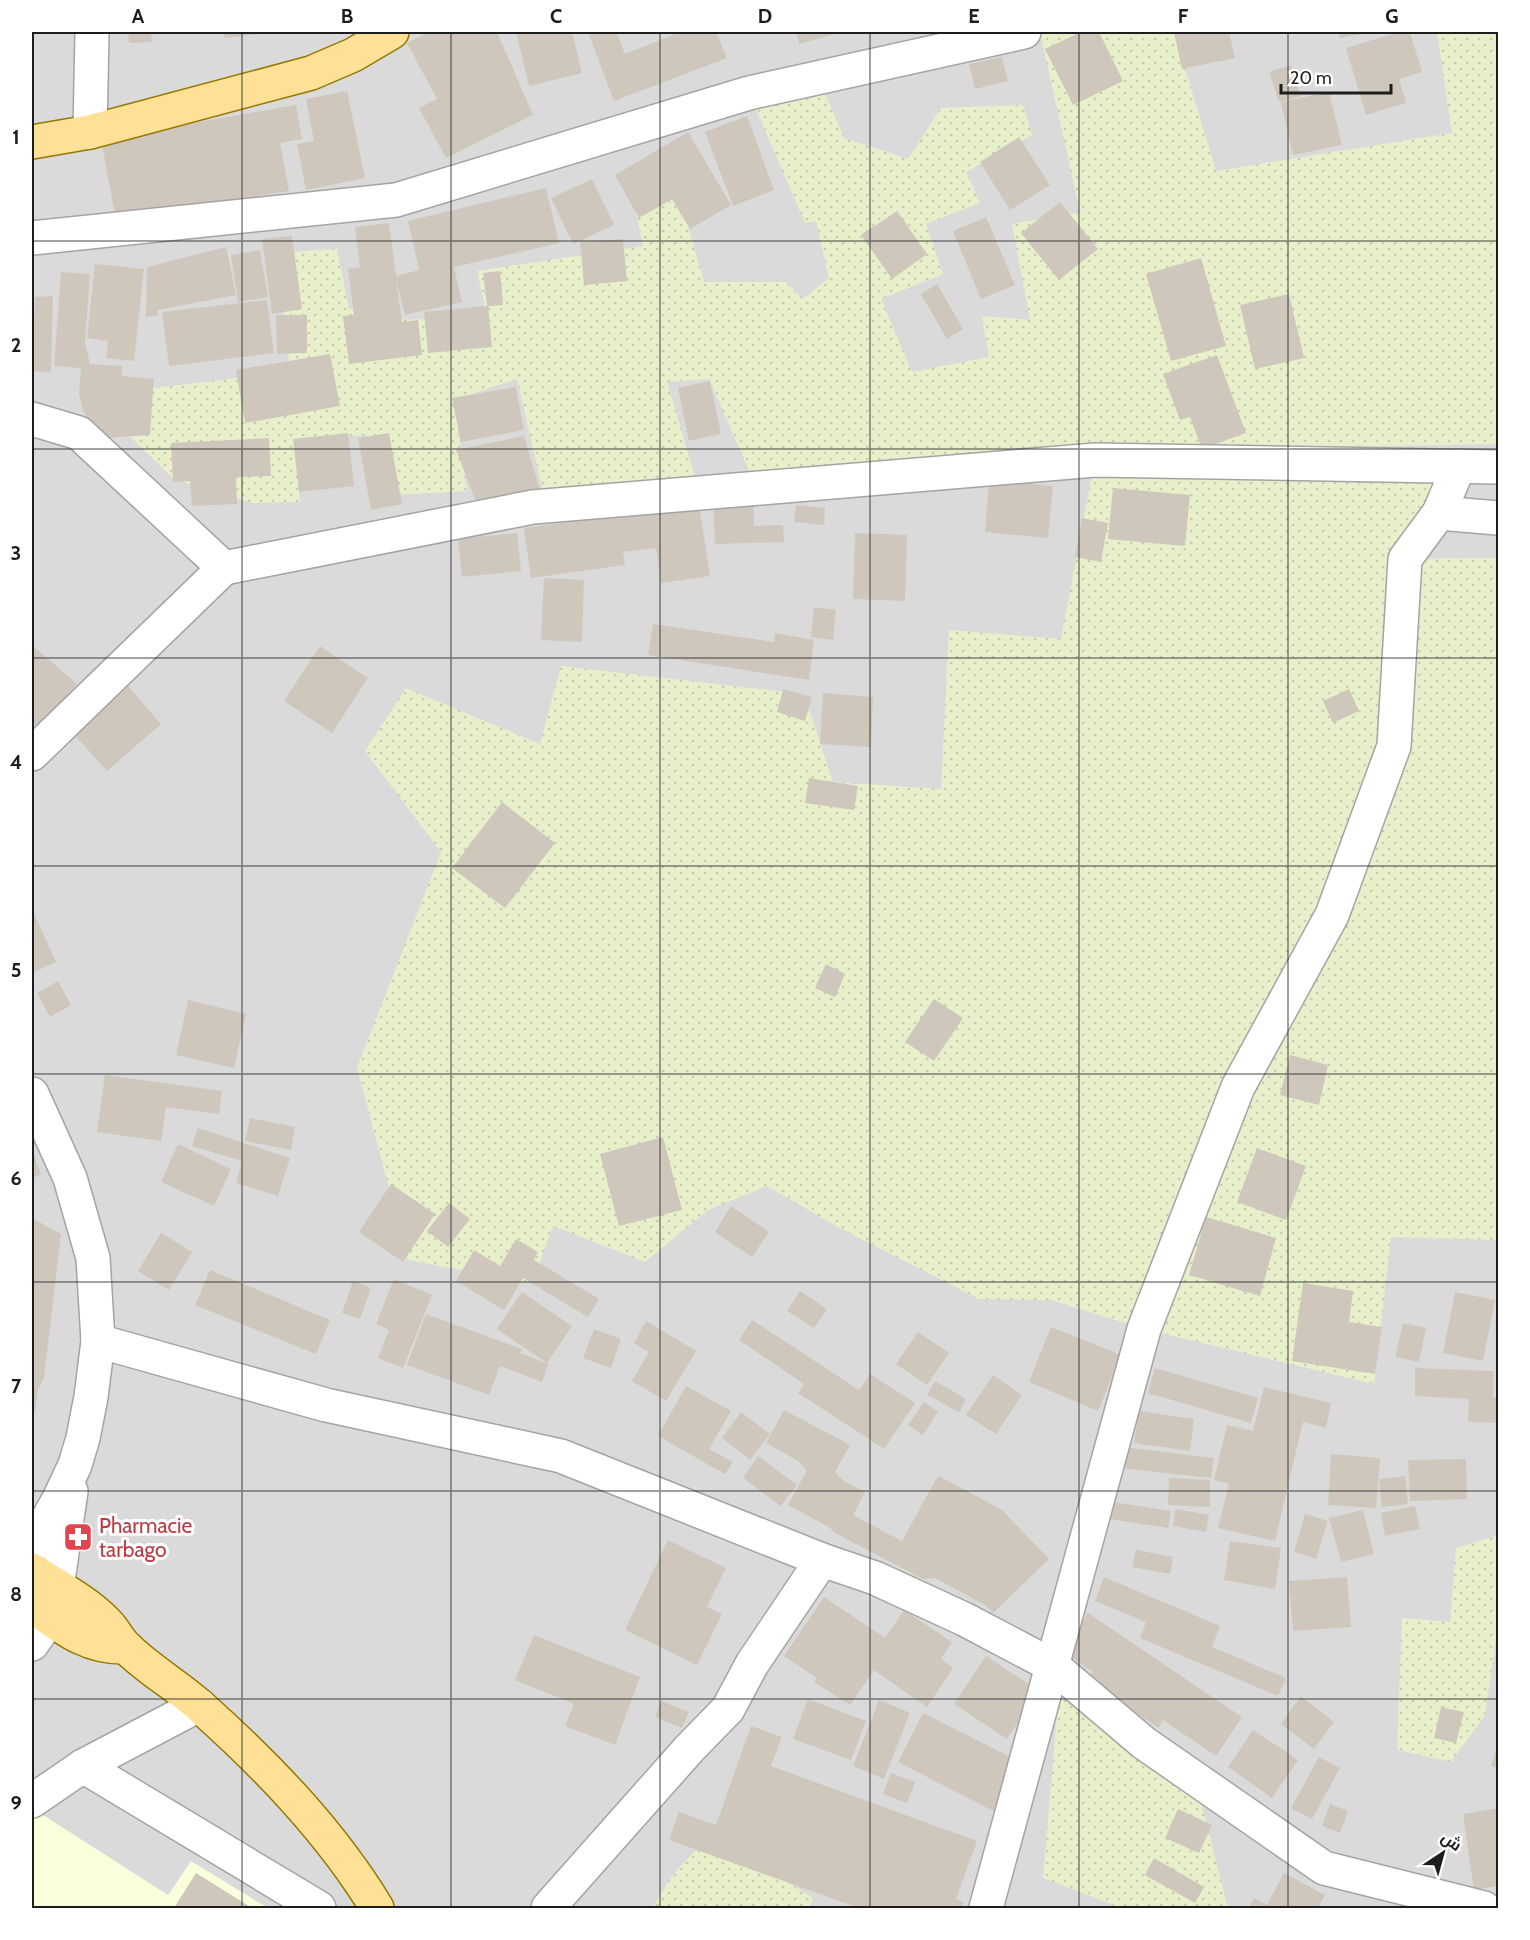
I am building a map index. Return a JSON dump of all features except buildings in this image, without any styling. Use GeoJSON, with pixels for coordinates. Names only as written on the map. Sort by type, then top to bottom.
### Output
{"type":"FeatureCollection","features":[{"type":"Feature","properties":{"kind":"main road"},"geometry":{"type":"LineString","coordinates":[[32,142],[90,132],[311,73],[353,43],[393,32]]}},
{"type":"Feature","properties":{"kind":"main road"},"geometry":{"type":"LineString","coordinates":[[43,1595],[81,1639],[110,1647],[125,1647],[199,1705],[273,1774],[320,1829],[364,1886],[377,1908]]}},
{"type":"Feature","properties":{"kind":"street"},"geometry":{"type":"LineString","coordinates":[[90,132],[92,32]]}},
{"type":"Feature","properties":{"kind":"street"},"geometry":{"type":"LineString","coordinates":[[32,237],[396,200],[749,93],[1024,32]]}},
{"type":"Feature","properties":{"kind":"street"},"geometry":{"type":"LineString","coordinates":[[32,419],[79,433],[224,568]]}},
{"type":"Feature","properties":{"kind":"street"},"geometry":{"type":"LineString","coordinates":[[32,754],[224,568],[533,507],[1095,460],[1498,467]]}},
{"type":"Feature","properties":{"kind":"street"},"geometry":{"type":"LineString","coordinates":[[986,1908],[1144,1329],[1238,1087],[1332,915],[1394,747],[1405,559],[1439,513],[1459,465]]}},
{"type":"Feature","properties":{"kind":"street"},"geometry":{"type":"LineString","coordinates":[[1439,513],[1498,518]]}},
{"type":"Feature","properties":{"kind":"street"},"geometry":{"type":"LineString","coordinates":[[32,1094],[70,1178],[93,1258],[98,1341],[83,1438],[32,1644]]}},
{"type":"Feature","properties":{"kind":"street"},"geometry":{"type":"LineString","coordinates":[[98,1341],[326,1406],[561,1456],[822,1560],[875,1578],[964,1618],[1053,1666],[1144,1743],[1324,1868],[1484,1908]]}},
{"type":"Feature","properties":{"kind":"street"},"geometry":{"type":"LineString","coordinates":[[32,1547],[75,1465]]}},
{"type":"Feature","properties":{"kind":"street"},"geometry":{"type":"LineString","coordinates":[[548,1908],[689,1749],[728,1709],[752,1664],[822,1560]]}},
{"type":"Feature","properties":{"kind":"street"},"geometry":{"type":"LineString","coordinates":[[32,1801],[83,1766],[199,1705]]}},
{"type":"Feature","properties":{"kind":"street"},"geometry":{"type":"LineString","coordinates":[[83,1766],[319,1908]]}},
{"type":"Feature","properties":{"kind":"shaded area"},"geometry":{"type":"Polygon","coordinates":[[[32,32],[1498,32],[1498,1908],[32,1908],[32,32]]]}},
{"type":"Feature","properties":{"kind":"shaded area"},"geometry":{"type":"Polygon","coordinates":[[[1040,32],[1174,32],[1216,171],[1452,133],[1437,32],[1498,32],[1498,444],[1006,452],[751,475],[709,379],[667,382],[695,477],[544,496],[517,379],[454,400],[467,491],[373,496],[366,435],[295,439],[300,502],[252,503],[174,479],[110,417],[136,390],[290,372],[279,253],[337,249],[349,309],[405,320],[487,316],[477,271],[643,246],[635,208],[679,194],[704,282],[786,282],[803,299],[829,278],[816,221],[805,223],[749,93],[818,77],[844,138],[908,159],[941,108],[1023,105],[1032,135],[966,172],[980,203],[926,224],[943,274],[881,299],[912,372],[989,357],[982,316],[1030,320],[1012,224],[1080,212],[1040,32]]]}},
{"type":"Feature","properties":{"kind":"shaded area"},"geometry":{"type":"Polygon","coordinates":[[[1095,460],[1459,466],[1406,559],[1498,558],[1498,1240],[1391,1237],[1374,1384],[1144,1329],[1051,1300],[979,1299],[836,1226],[767,1186],[708,1210],[645,1262],[553,1226],[532,1283],[408,1260],[357,1068],[441,852],[365,751],[406,688],[540,744],[561,666],[804,694],[833,782],[941,789],[949,630],[1061,639],[1095,460]]]}},
{"type":"Feature","properties":{"kind":"shaded area"},"geometry":{"type":"Polygon","coordinates":[[[1498,1535],[1498,1638],[1496,1639],[1485,1715],[1451,1762],[1397,1750],[1402,1618],[1450,1622],[1456,1548],[1498,1535]]]}},
{"type":"Feature","properties":{"kind":"shaded area"},"geometry":{"type":"Polygon","coordinates":[[[1059,1691],[1196,1783],[1228,1908],[1114,1908],[1112,1904],[1043,1878],[1059,1691]]]}},
{"type":"Feature","properties":{"kind":"shaded area"},"geometry":{"type":"Polygon","coordinates":[[[32,1808],[168,1895],[191,1861],[268,1908],[32,1908],[32,1808]]]}},
{"type":"Feature","properties":{"kind":"shaded area"},"geometry":{"type":"Polygon","coordinates":[[[711,1834],[813,1898],[809,1908],[652,1908],[672,1876],[711,1834]]]}},
{"type":"Feature","properties":{"kind":"place","name":"Pharmacie tarbago"},"geometry":{"type":"Point","coordinates":[78,1537]}}]}
